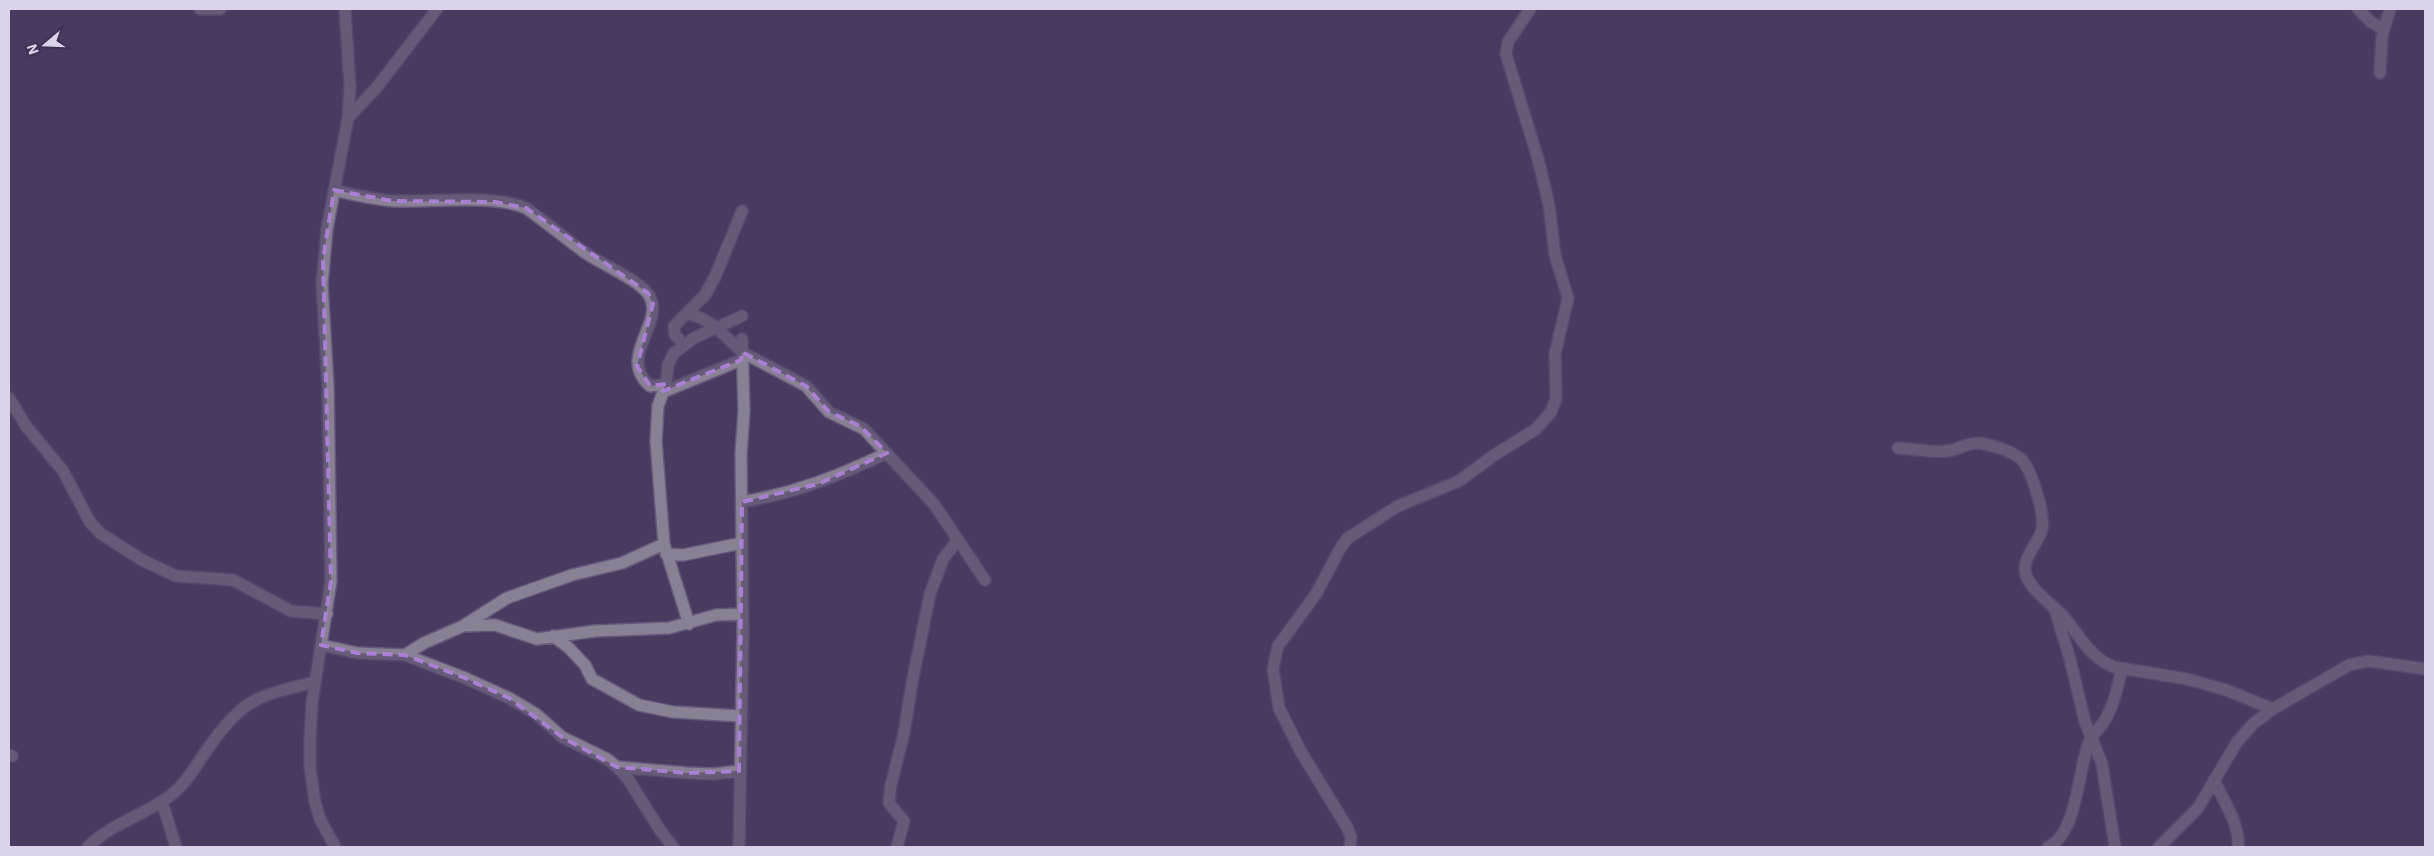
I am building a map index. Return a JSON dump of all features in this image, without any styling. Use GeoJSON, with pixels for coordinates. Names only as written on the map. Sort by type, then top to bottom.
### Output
{"type":"FeatureCollection","features":[{"type":"Feature","properties":{"kind":"street"},"geometry":{"type":"LineString","coordinates":[[200,9],[220,9]]}},
{"type":"Feature","properties":{"kind":"street"},"geometry":{"type":"LineString","coordinates":[[335,847],[320,819],[313,786],[310,738],[315,682],[331,581],[328,387],[322,284],[323,260],[348,118],[350,87],[345,9]]}},
{"type":"Feature","properties":{"kind":"street"},"geometry":{"type":"LineString","coordinates":[[348,118],[377,87],[437,9]]}},
{"type":"Feature","properties":{"kind":"street"},"geometry":{"type":"LineString","coordinates":[[1350,847],[1351,837],[1347,827],[1301,752],[1279,708],[1274,683],[1274,659],[1278,646],[1316,594],[1341,547],[1348,538],[1398,506],[1460,481],[1493,456],[1536,429],[1551,412],[1557,390],[1555,354],[1568,298],[1555,255],[1548,205],[1538,159],[1506,54],[1508,42],[1530,9]]}},
{"type":"Feature","properties":{"kind":"street"},"geometry":{"type":"LineString","coordinates":[[2358,9],[2371,22],[2384,29]]}},
{"type":"Feature","properties":{"kind":"street"},"geometry":{"type":"LineString","coordinates":[[2380,73],[2380,51],[2390,9]]}},
{"type":"Feature","properties":{"kind":"street"},"geometry":{"type":"LineString","coordinates":[[334,190],[392,201],[495,202],[516,204],[526,208],[589,255],[648,293],[653,304],[637,366],[644,380],[650,386],[664,388],[742,356]]}},
{"type":"Feature","properties":{"kind":"street"},"geometry":{"type":"LineString","coordinates":[[684,345],[673,330],[674,326],[705,295],[742,211]]}},
{"type":"Feature","properties":{"kind":"street"},"geometry":{"type":"LineString","coordinates":[[687,313],[701,318],[716,327],[742,356],[806,386],[829,412],[860,426],[934,504],[957,541],[985,580]]}},
{"type":"Feature","properties":{"kind":"street"},"geometry":{"type":"LineString","coordinates":[[689,624],[665,549],[658,486],[656,435],[658,406],[670,359],[684,345],[716,327],[742,316]]}},
{"type":"Feature","properties":{"kind":"street"},"geometry":{"type":"LineString","coordinates":[[739,847],[743,614],[741,454],[744,411],[742,339]]}},
{"type":"Feature","properties":{"kind":"street"},"geometry":{"type":"LineString","coordinates":[[9,398],[32,433],[63,471],[90,522],[100,533],[142,560],[176,576],[234,580],[291,612],[327,614]]}},
{"type":"Feature","properties":{"kind":"street"},"geometry":{"type":"LineString","coordinates":[[1898,448],[1945,452],[1978,443],[2022,459],[2031,476],[2042,521],[2042,530],[2029,556],[2025,572],[2031,584],[2096,658],[2104,664],[2186,679],[2226,690],[2273,709]]}},
{"type":"Feature","properties":{"kind":"street"},"geometry":{"type":"LineString","coordinates":[[742,502],[781,495],[818,484],[886,453]]}},
{"type":"Feature","properties":{"kind":"street"},"geometry":{"type":"LineString","coordinates":[[897,847],[904,821],[889,803],[891,785],[904,733],[930,594],[943,559],[957,541]]}},
{"type":"Feature","properties":{"kind":"street"},"geometry":{"type":"LineString","coordinates":[[404,655],[424,643],[463,626],[507,598],[572,574],[622,563],[665,549],[684,555],[742,543]]}},
{"type":"Feature","properties":{"kind":"street"},"geometry":{"type":"LineString","coordinates":[[2054,608],[2070,659],[2080,705],[2104,771],[2115,847]]}},
{"type":"Feature","properties":{"kind":"street"},"geometry":{"type":"LineString","coordinates":[[463,626],[495,625],[537,639],[595,630],[669,628],[716,615],[743,614]]}},
{"type":"Feature","properties":{"kind":"street"},"geometry":{"type":"LineString","coordinates":[[553,636],[568,647],[585,665],[592,679],[639,705],[673,712],[740,716]]}},
{"type":"Feature","properties":{"kind":"street"},"geometry":{"type":"LineString","coordinates":[[321,645],[357,653],[404,655],[465,678],[510,698],[536,714],[562,737],[607,759],[617,767],[628,779],[673,847]]}},
{"type":"Feature","properties":{"kind":"street"},"geometry":{"type":"LineString","coordinates":[[2159,847],[2198,808],[2237,742],[2254,723],[2273,709],[2349,665],[2376,662],[2425,669]]}},
{"type":"Feature","properties":{"kind":"street"},"geometry":{"type":"LineString","coordinates":[[2048,847],[2058,840],[2068,822],[2091,739],[2107,717],[2122,668]]}},
{"type":"Feature","properties":{"kind":"street"},"geometry":{"type":"LineString","coordinates":[[88,847],[111,830],[162,802],[179,788],[217,736],[244,706],[264,695],[315,682]]}},
{"type":"Feature","properties":{"kind":"street"},"geometry":{"type":"LineString","coordinates":[[617,767],[714,774],[739,771]]}},
{"type":"Feature","properties":{"kind":"street"},"geometry":{"type":"LineString","coordinates":[[2214,780],[2232,815],[2238,836],[2238,847]]}},
{"type":"Feature","properties":{"kind":"street"},"geometry":{"type":"LineString","coordinates":[[162,802],[176,847]]}},
{"type":"Feature","properties":{"kind":"highlighted area"},"geometry":{"type":"Polygon","coordinates":[[[334,190],[392,201],[495,202],[526,208],[648,293],[653,304],[637,366],[650,386],[666,384],[663,391],[741,360],[742,352],[806,386],[829,412],[860,426],[887,453],[818,484],[742,502],[739,771],[687,773],[617,767],[562,737],[509,698],[465,678],[405,655],[357,653],[321,645],[331,581],[323,260],[334,190]]]}}]}
